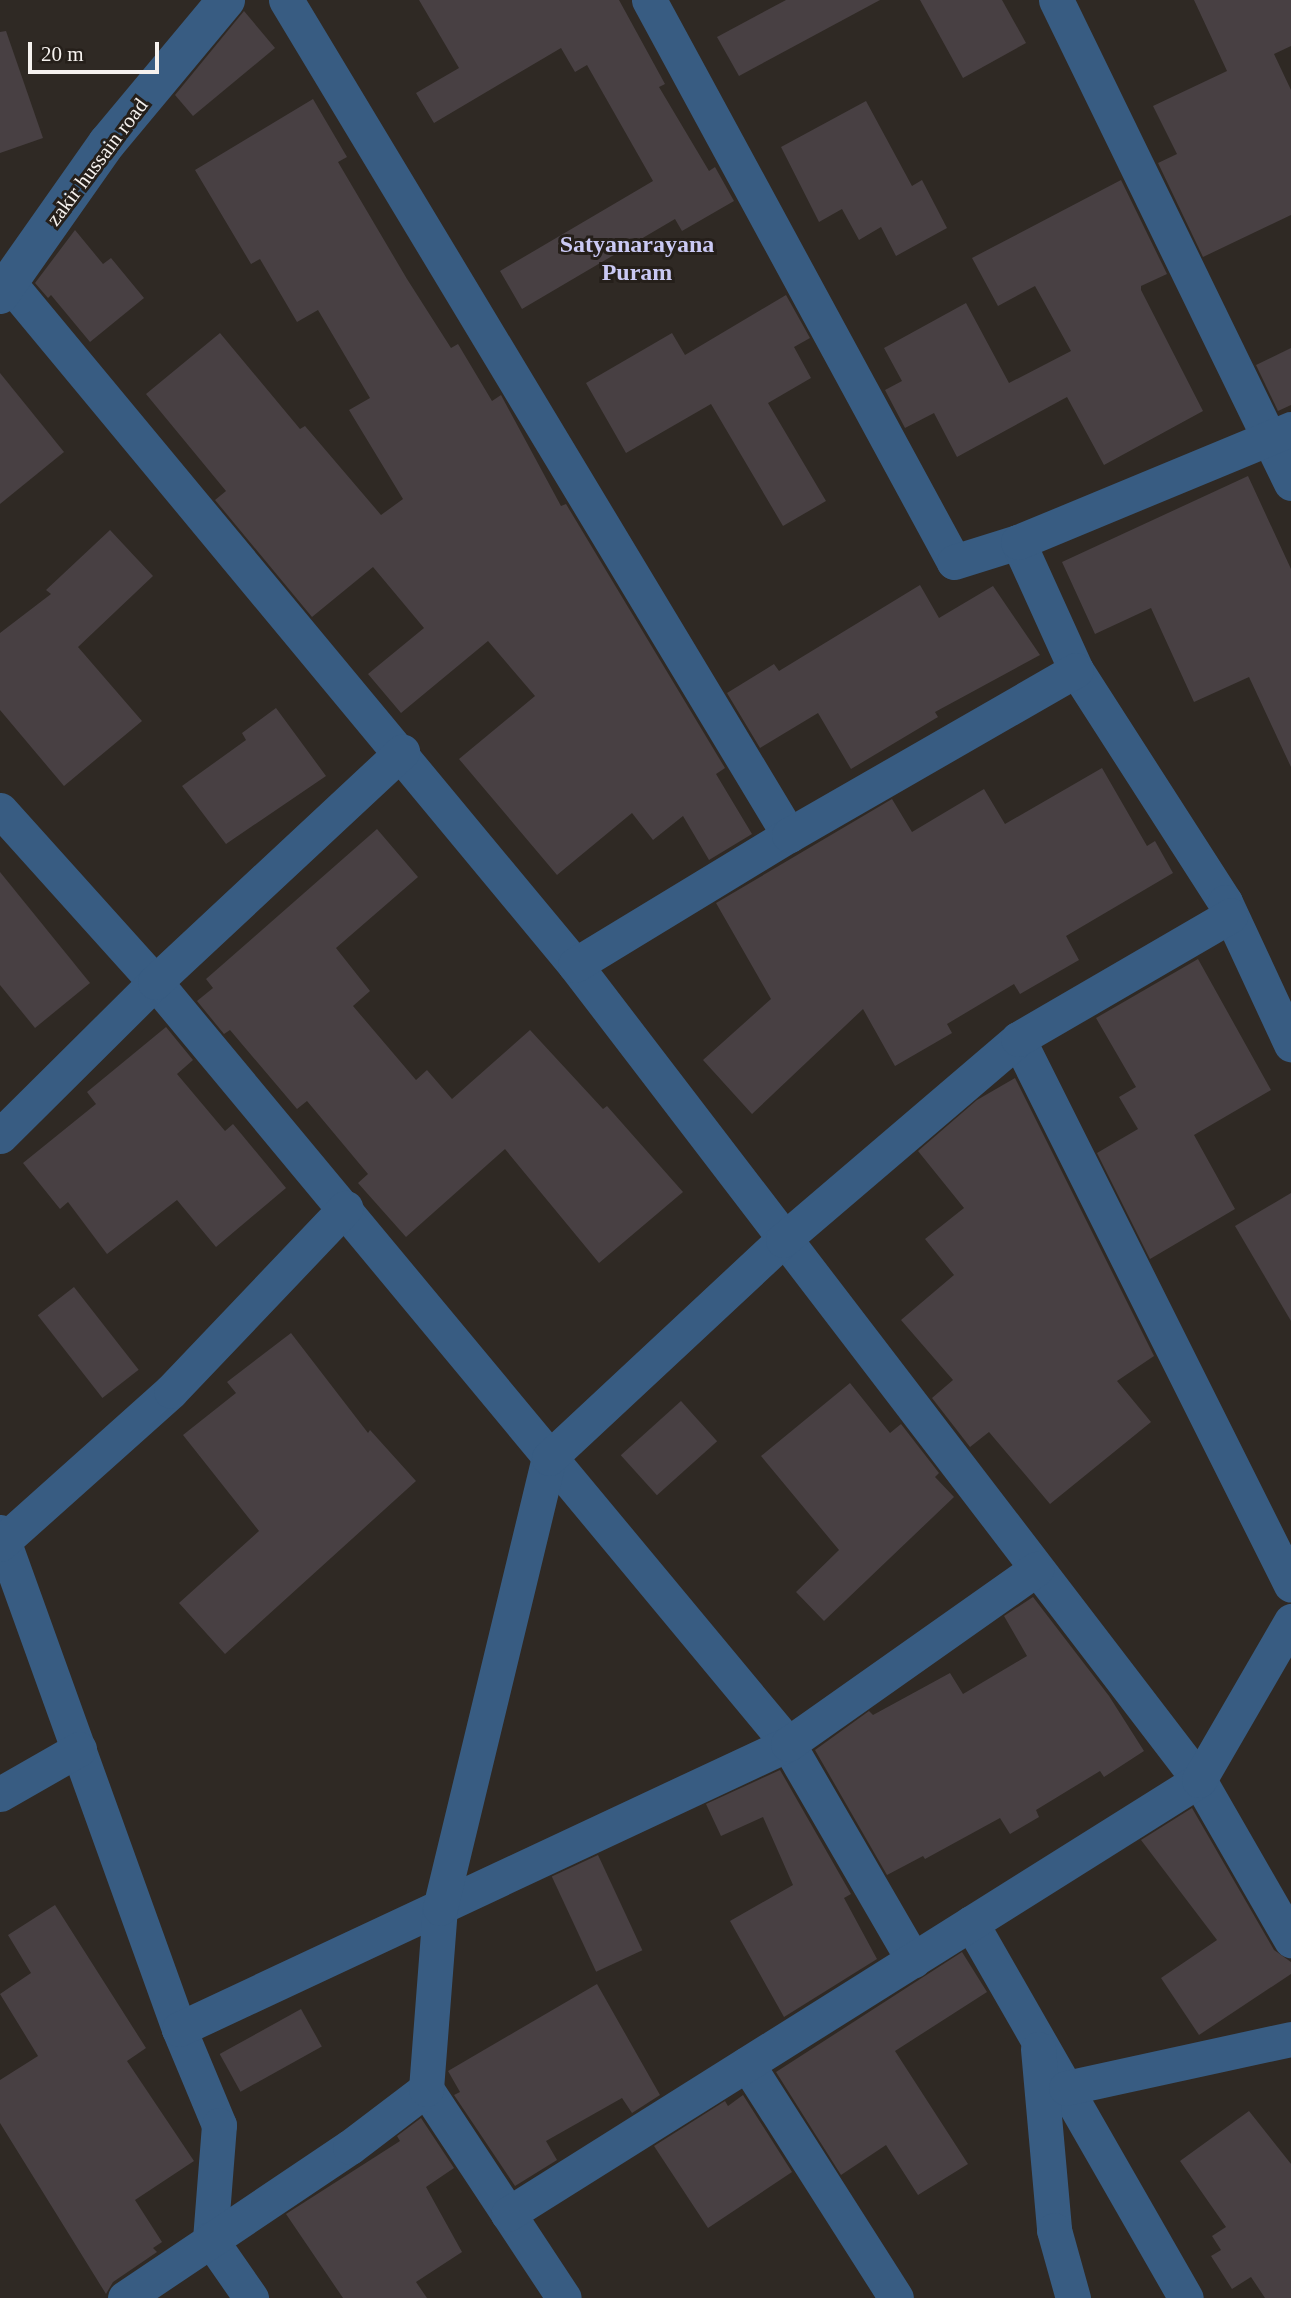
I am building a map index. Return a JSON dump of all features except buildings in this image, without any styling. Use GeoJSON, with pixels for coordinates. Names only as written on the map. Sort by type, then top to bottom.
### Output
{"type":"FeatureCollection","features":[{"type":"Feature","properties":{"kind":"street","name":"zakir hussain road"},"geometry":{"type":"LineString","coordinates":[[5,289],[107,143],[226,0]]}},
{"type":"Feature","properties":{"kind":"street"},"geometry":{"type":"LineString","coordinates":[[286,0],[789,835]]}},
{"type":"Feature","properties":{"kind":"street"},"geometry":{"type":"LineString","coordinates":[[649,0],[954,562],[1018,542],[1280,433]]}},
{"type":"Feature","properties":{"kind":"street"},"geometry":{"type":"LineString","coordinates":[[1056,0],[1280,433],[1291,483]]}},
{"type":"Feature","properties":{"kind":"street"},"geometry":{"type":"LineString","coordinates":[[5,289],[402,752],[575,965],[1199,1780],[1291,1940]]}},
{"type":"Feature","properties":{"kind":"street"},"geometry":{"type":"LineString","coordinates":[[1018,542],[1076,670],[1231,915],[1291,1044]]}},
{"type":"Feature","properties":{"kind":"street"},"geometry":{"type":"LineString","coordinates":[[575,965],[789,835],[1076,670]]}},
{"type":"Feature","properties":{"kind":"street"},"geometry":{"type":"LineString","coordinates":[[0,1136],[155,982],[402,752]]}},
{"type":"Feature","properties":{"kind":"street"},"geometry":{"type":"LineString","coordinates":[[0,810],[155,982],[788,1744],[913,1960]]}},
{"type":"Feature","properties":{"kind":"street"},"geometry":{"type":"LineString","coordinates":[[564,2298],[426,2089],[440,1908],[549,1458],[783,1240],[1018,1039],[1231,915]]}},
{"type":"Feature","properties":{"kind":"street"},"geometry":{"type":"LineString","coordinates":[[1018,1039],[1291,1584]]}},
{"type":"Feature","properties":{"kind":"street"},"geometry":{"type":"LineString","coordinates":[[251,2298],[210,2239],[219,2125],[179,2029],[2,1539],[171,1391],[345,1208]]}},
{"type":"Feature","properties":{"kind":"street"},"geometry":{"type":"LineString","coordinates":[[179,2029],[788,1744],[1037,1569]]}},
{"type":"Feature","properties":{"kind":"street"},"geometry":{"type":"LineString","coordinates":[[508,2214],[1199,1780],[1291,1621]]}},
{"type":"Feature","properties":{"kind":"street"},"geometry":{"type":"LineString","coordinates":[[0,1794],[79,1749]]}},
{"type":"Feature","properties":{"kind":"street"},"geometry":{"type":"LineString","coordinates":[[971,1923],[1186,2298]]}},
{"type":"Feature","properties":{"kind":"street"},"geometry":{"type":"LineString","coordinates":[[1037,2038],[1054,2230],[1073,2298]]}},
{"type":"Feature","properties":{"kind":"street"},"geometry":{"type":"LineString","coordinates":[[1066,2088],[1291,2039]]}},
{"type":"Feature","properties":{"kind":"street"},"geometry":{"type":"LineString","coordinates":[[747,2064],[896,2298]]}},
{"type":"Feature","properties":{"kind":"street"},"geometry":{"type":"LineString","coordinates":[[125,2298],[350,2147],[426,2089]]}},
{"type":"Feature","properties":{"kind":"district","name":"Satyanarayana Puram"},"geometry":{"type":"Point","coordinates":[637,259]}}]}
